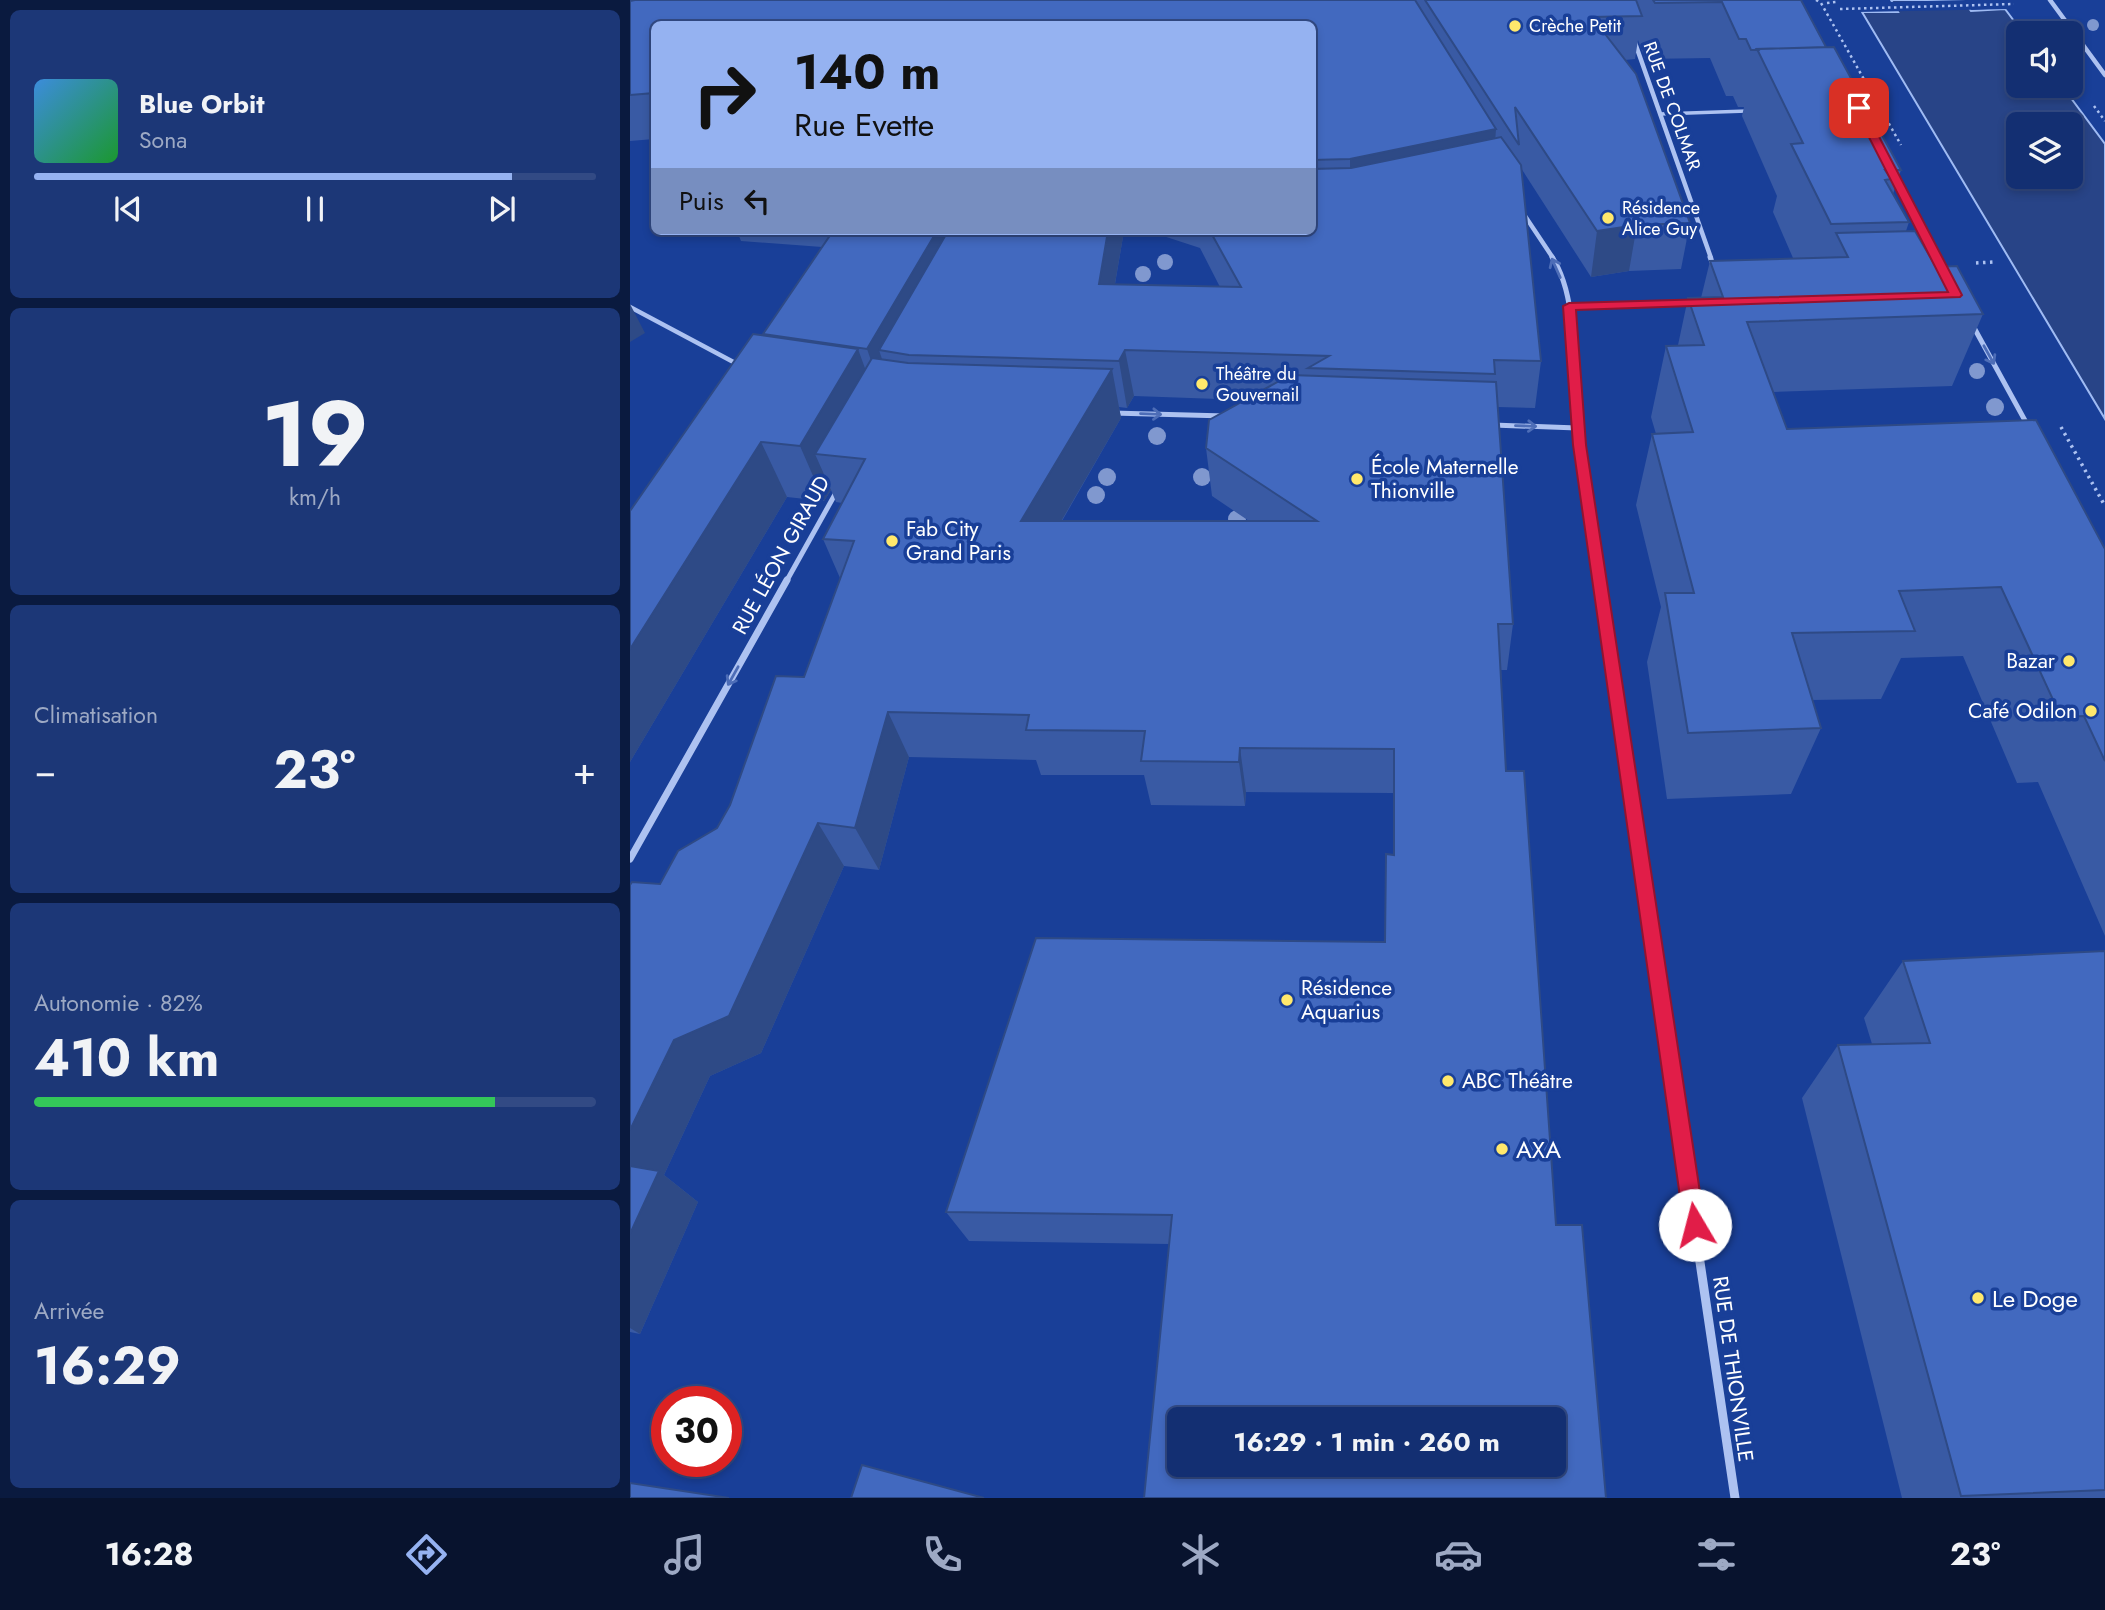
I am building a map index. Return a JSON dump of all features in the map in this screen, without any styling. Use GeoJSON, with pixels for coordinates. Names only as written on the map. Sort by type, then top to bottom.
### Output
{"type":"FeatureCollection","features":[{"type":"Feature","properties":{"kind":"street"},"geometry":{"type":"LineString","coordinates":[[2050,0],[2105,75]]}},
{"type":"Feature","properties":{"kind":"street","name":"RUE DE COLMAR"},"geometry":{"type":"LineString","coordinates":[[1631,31],[1719,281]]}},
{"type":"Feature","properties":{"kind":"street"},"geometry":{"type":"LineString","coordinates":[[1890,168],[1951,284]]}},
{"type":"Feature","properties":{"kind":"street","name":"RUE DE THIONVILLE"},"geometry":{"type":"LineString","coordinates":[[1514,199],[1558,266],[1569,306],[1577,428],[1735,1498]]}},
{"type":"Feature","properties":{"kind":"street"},"geometry":{"type":"LineString","coordinates":[[1569,306],[1699,302]]}},
{"type":"Feature","properties":{"kind":"street"},"geometry":{"type":"LineString","coordinates":[[1969,318],[2034,436]]}},
{"type":"Feature","properties":{"kind":"street"},"geometry":{"type":"LineString","coordinates":[[1102,412],[1239,417]]}},
{"type":"Feature","properties":{"kind":"street"},"geometry":{"type":"LineString","coordinates":[[1485,425],[1577,428]]}},
{"type":"Feature","properties":{"kind":"street","name":"RUE LÉON GIRAUD"},"geometry":{"type":"LineString","coordinates":[[630,859],[843,481]]}},
{"type":"Feature","properties":{"kind":"lane"},"geometry":{"type":"LineString","coordinates":[[1660,114],[1757,111]]}},
{"type":"Feature","properties":{"kind":"lane"},"geometry":{"type":"LineString","coordinates":[[630,307],[751,372]]}},
{"type":"Feature","properties":{"kind":"path"},"geometry":{"type":"LineString","coordinates":[[1827,3],[1836,2]]}},
{"type":"Feature","properties":{"kind":"path"},"geometry":{"type":"LineString","coordinates":[[1840,9],[2014,4]]}},
{"type":"Feature","properties":{"kind":"path"},"geometry":{"type":"LineString","coordinates":[[1975,263],[1993,262]]}},
{"type":"Feature","properties":{"kind":"water"},"geometry":{"type":"Polygon","coordinates":[[[1891,0],[1963,0],[1971,11],[2005,9],[2014,21],[2006,21],[2006,98],[2071,98],[2081,112],[2006,112],[2006,189],[2083,189],[2083,114],[2105,144],[2105,419],[1862,12],[1898,12],[1891,0]]]}},
{"type":"Feature","properties":{"kind":"pier"},"geometry":{"type":"Polygon","coordinates":[[[1967,0],[1972,7],[2005,6],[2009,9],[1858,12],[1861,9],[1892,8],[1888,2],[1967,0]]]}},
{"type":"Feature","properties":{"kind":"building"},"geometry":{"type":"Polygon","coordinates":[[[1415,0],[1496,129],[1350,159],[1316,160],[1316,21],[651,21],[651,93],[630,95],[630,1],[1415,0]]]}},
{"type":"Feature","properties":{"kind":"building"},"geometry":{"type":"Polygon","coordinates":[[[1425,0],[1636,0],[1642,16],[1592,17],[1636,74],[1690,223],[1637,225],[1597,231],[1515,107],[1519,145],[1425,0]]]}},
{"type":"Feature","properties":{"kind":"building"},"geometry":{"type":"Polygon","coordinates":[[[1653,0],[1801,0],[1826,47],[1751,50],[1746,39],[1739,39],[1722,2],[1655,3],[1653,0]]]}},
{"type":"Feature","properties":{"kind":"building"},"geometry":{"type":"Polygon","coordinates":[[[1834,47],[1901,170],[1885,170],[1891,179],[1885,180],[1909,222],[1831,224],[1791,144],[1803,143],[1757,49],[1834,47]]]}},
{"type":"Feature","properties":{"kind":"building"},"geometry":{"type":"Polygon","coordinates":[[[1501,137],[1521,165],[1541,361],[1494,360],[1495,374],[1308,368],[1329,356],[1125,350],[1119,361],[909,355],[879,350],[946,235],[1107,235],[1099,284],[1241,287],[1212,235],[1316,235],[1316,169],[1351,168],[1501,137]]]}},
{"type":"Feature","properties":{"kind":"building"},"geometry":{"type":"Polygon","coordinates":[[[1915,231],[1936,267],[1957,266],[1983,314],[1747,322],[1787,429],[2036,420],[2105,549],[2105,761],[2084,716],[2061,717],[2001,587],[1899,591],[1915,631],[1792,633],[1821,728],[1688,733],[1665,593],[1694,593],[1652,434],[1693,432],[1666,346],[1704,345],[1688,298],[1723,297],[1710,261],[1848,257],[1836,233],[1915,231]]]}},
{"type":"Feature","properties":{"kind":"building"},"geometry":{"type":"Polygon","coordinates":[[[830,235],[935,235],[867,349],[763,334],[830,235]]]}},
{"type":"Feature","properties":{"kind":"building"},"geometry":{"type":"Polygon","coordinates":[[[753,334],[858,349],[800,446],[761,442],[630,649],[630,511],[753,334]]]}},
{"type":"Feature","properties":{"kind":"building"},"geometry":{"type":"Polygon","coordinates":[[[872,358],[908,363],[1112,369],[1021,521],[1317,521],[1206,448],[1209,420],[1290,375],[1496,382],[1513,624],[1498,624],[1506,771],[1524,771],[1556,1225],[1582,1225],[1606,1498],[1144,1498],[1172,1215],[946,1212],[1036,938],[1385,942],[1386,854],[1394,855],[1394,749],[1240,748],[1239,762],[1141,761],[1145,731],[1026,730],[1029,715],[888,712],[855,828],[818,823],[729,1016],[674,1040],[630,1130],[630,885],[632,882],[660,884],[678,851],[717,828],[730,805],[776,676],[804,677],[854,541],[823,539],[865,459],[815,454],[872,358]]]}},
{"type":"Feature","properties":{"kind":"building","name":"Le Doge"},"geometry":{"type":"Polygon","coordinates":[[[2105,951],[2105,1490],[1961,1496],[1838,1045],[1930,1043],[1903,961],[2105,951]]]}},
{"type":"Feature","properties":{"kind":"building"},"geometry":{"type":"Polygon","coordinates":[[[630,1166],[659,1171],[630,1234],[630,1166]]]}},
{"type":"Feature","properties":{"kind":"building"},"geometry":{"type":"Polygon","coordinates":[[[862,1465],[984,1498],[851,1498],[862,1465]]]}},
{"type":"Feature","properties":{"kind":"building"},"geometry":{"type":"Polygon","coordinates":[[[630,1483],[729,1498],[630,1498],[630,1483]]]}},
{"type":"Feature","properties":{"kind":"place","name":"Crèche Petit"},"geometry":{"type":"Point","coordinates":[1515,26]}},
{"type":"Feature","properties":{"kind":"place","name":"Résidence Alice Guy"},"geometry":{"type":"Point","coordinates":[1608,218]}},
{"type":"Feature","properties":{"kind":"place","name":"Théâtre du Gouvernail"},"geometry":{"type":"Point","coordinates":[1202,384]}},
{"type":"Feature","properties":{"kind":"place","name":"École Maternelle Thionville"},"geometry":{"type":"Point","coordinates":[1357,479]}},
{"type":"Feature","properties":{"kind":"place","name":"Fab City Grand Paris"},"geometry":{"type":"Point","coordinates":[892,541]}},
{"type":"Feature","properties":{"kind":"place","name":"Bazar"},"geometry":{"type":"Point","coordinates":[2069,661]}},
{"type":"Feature","properties":{"kind":"place","name":"Café Odilon"},"geometry":{"type":"Point","coordinates":[2091,711]}},
{"type":"Feature","properties":{"kind":"place","name":"Résidence Aquarius"},"geometry":{"type":"Point","coordinates":[1287,1000]}},
{"type":"Feature","properties":{"kind":"place","name":"ABC Théâtre"},"geometry":{"type":"Point","coordinates":[1448,1081]}},
{"type":"Feature","properties":{"kind":"place","name":"AXA"},"geometry":{"type":"Point","coordinates":[1502,1149]}},
{"type":"Feature","properties":{"kind":"place","name":"Le Doge"},"geometry":{"type":"Point","coordinates":[1978,1298]}},
{"type":"Feature","properties":{"kind":"route"},"geometry":{"type":"LineString","coordinates":[[1695,1225],[1579,445],[1569,306],[1956,295],[1859,108]]}}]}
